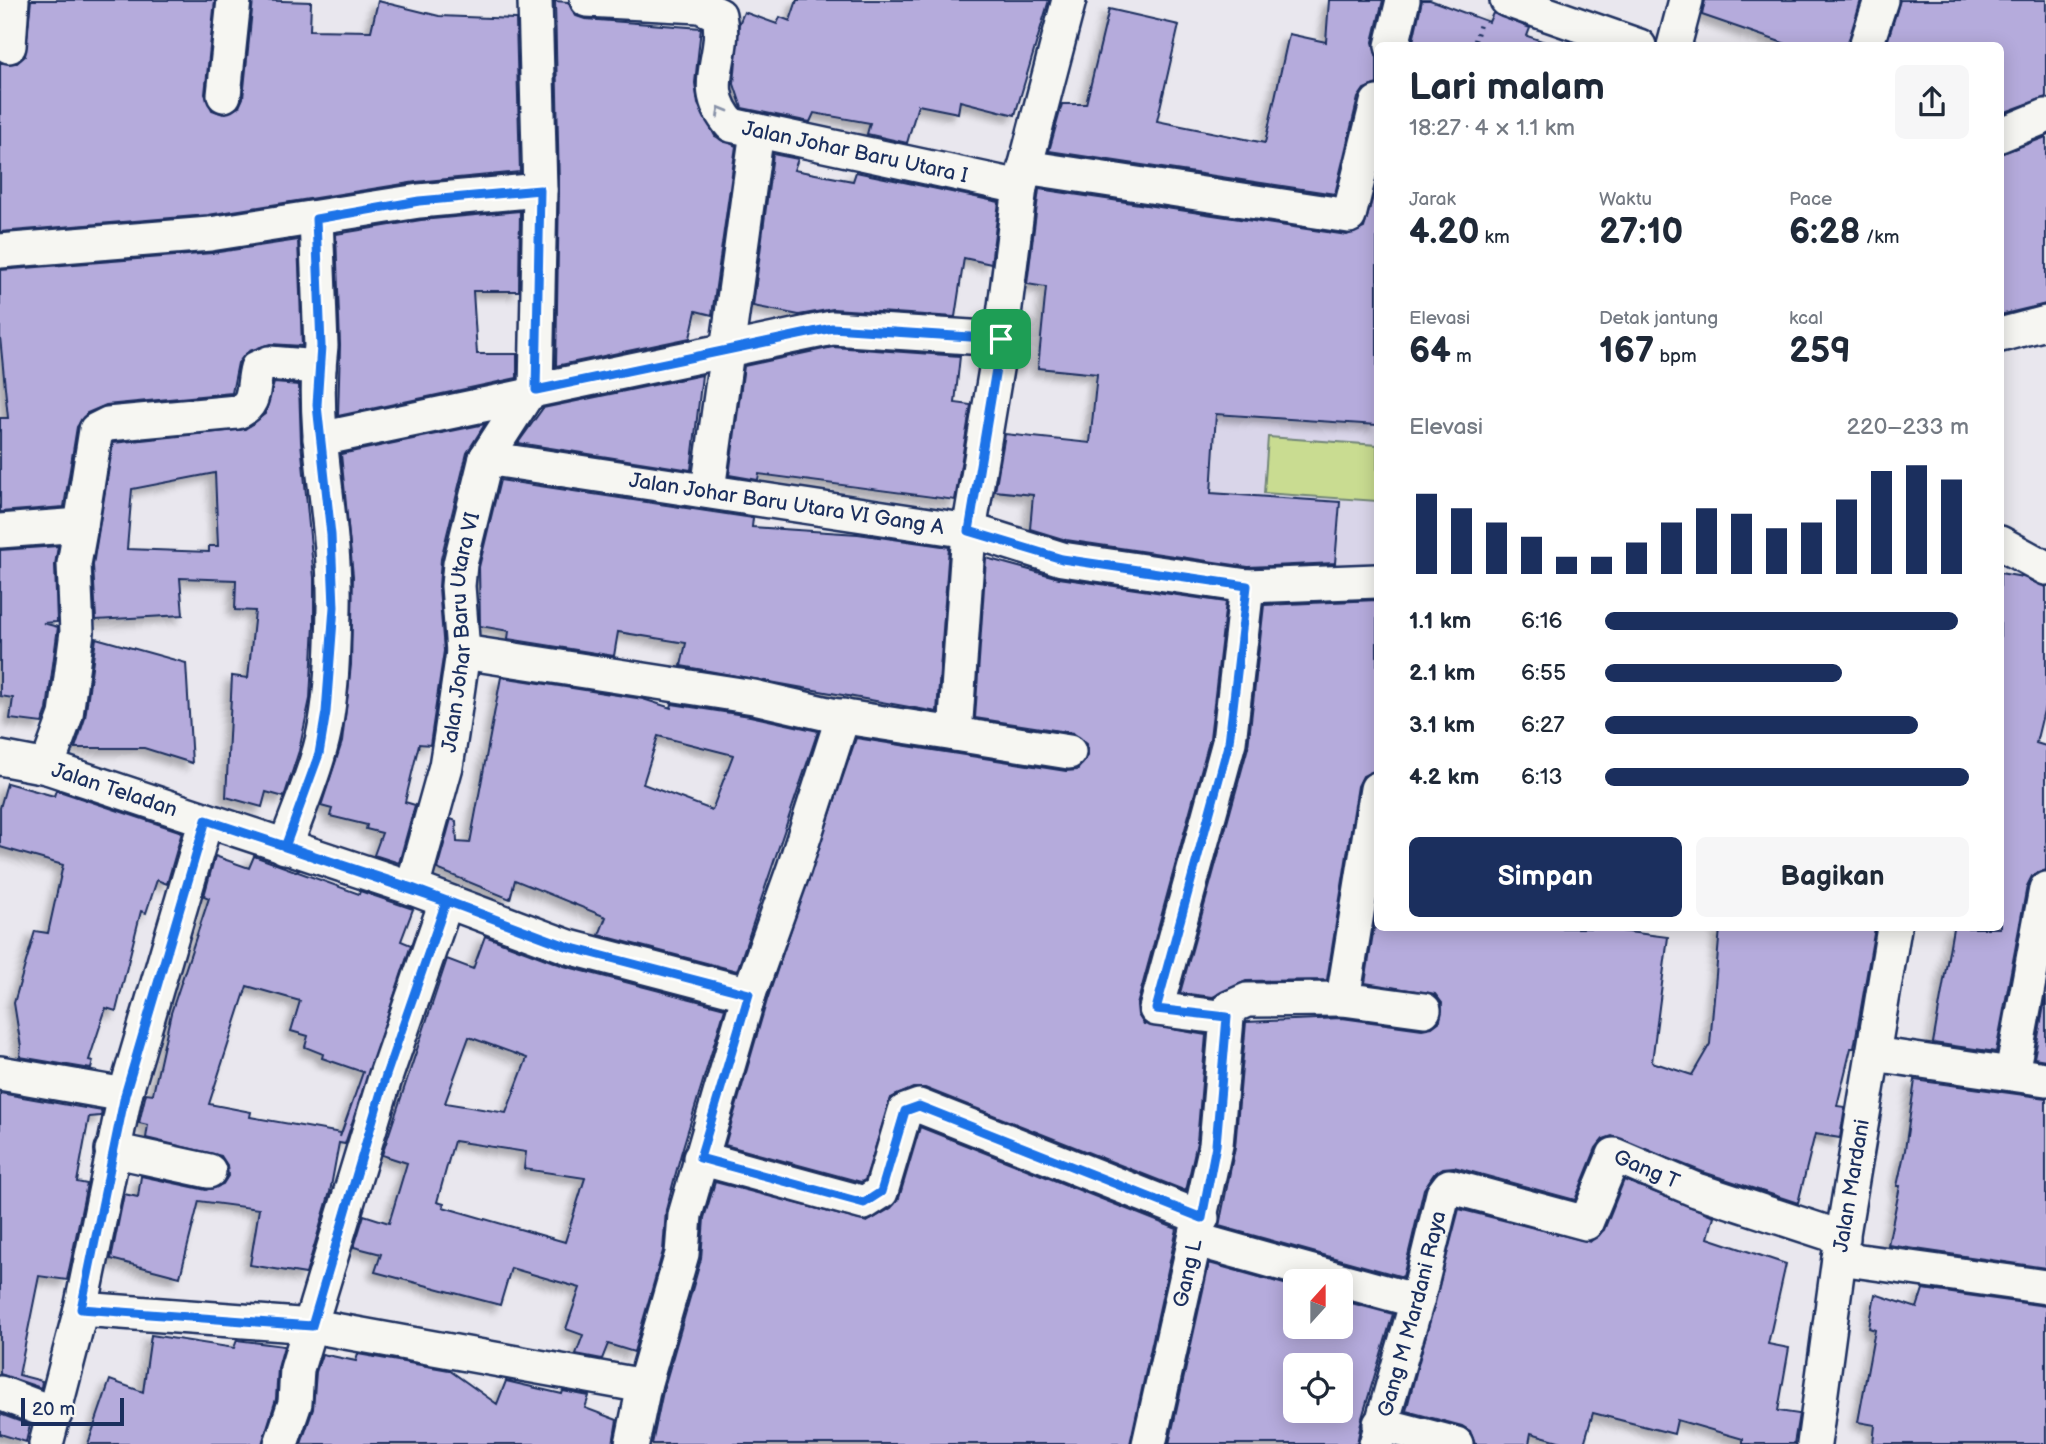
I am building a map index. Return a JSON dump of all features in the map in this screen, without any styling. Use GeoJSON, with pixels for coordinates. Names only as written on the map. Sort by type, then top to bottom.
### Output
{"type":"FeatureCollection","features":[{"type":"Feature","properties":{"kind":"street"},"geometry":{"type":"LineString","coordinates":[[9,46],[12,0]]}},
{"type":"Feature","properties":{"kind":"street"},"geometry":{"type":"LineString","coordinates":[[225,95],[234,0]]}},
{"type":"Feature","properties":{"kind":"street"},"geometry":{"type":"LineString","coordinates":[[531,393],[540,190],[535,0]]}},
{"type":"Feature","properties":{"kind":"street","name":"Jalan Johar Baru Utara I"},"geometry":{"type":"LineString","coordinates":[[587,0],[700,6],[719,15],[722,32],[713,88],[718,110],[731,125],[1022,177],[1349,216],[1374,115]]}},
{"type":"Feature","properties":{"kind":"street"},"geometry":{"type":"LineString","coordinates":[[955,734],[969,531],[1001,339],[1022,177],[1069,0]]}},
{"type":"Feature","properties":{"kind":"street"},"geometry":{"type":"LineString","coordinates":[[1393,42],[1403,0]]}},
{"type":"Feature","properties":{"kind":"street"},"geometry":{"type":"LineString","coordinates":[[1507,0],[1628,42]]}},
{"type":"Feature","properties":{"kind":"street"},"geometry":{"type":"LineString","coordinates":[[1675,42],[1686,0]]}},
{"type":"Feature","properties":{"kind":"street"},"geometry":{"type":"LineString","coordinates":[[1867,42],[1881,0]]}},
{"type":"Feature","properties":{"kind":"street"},"geometry":{"type":"LineString","coordinates":[[2004,133],[2046,116]]}},
{"type":"Feature","properties":{"kind":"street"},"geometry":{"type":"LineString","coordinates":[[708,490],[757,131]]}},
{"type":"Feature","properties":{"kind":"street"},"geometry":{"type":"LineString","coordinates":[[0,251],[210,234],[419,201],[540,190]]}},
{"type":"Feature","properties":{"kind":"street"},"geometry":{"type":"LineString","coordinates":[[285,847],[319,754],[330,673],[334,607],[317,405],[321,346],[316,219]]}},
{"type":"Feature","properties":{"kind":"street"},"geometry":{"type":"LineString","coordinates":[[2004,334],[2046,323]]}},
{"type":"Feature","properties":{"kind":"street"},"geometry":{"type":"LineString","coordinates":[[320,439],[727,348],[832,328],[1001,339]]}},
{"type":"Feature","properties":{"kind":"street"},"geometry":{"type":"LineString","coordinates":[[47,767],[66,715],[77,632],[74,564],[96,430],[108,424],[237,412],[246,409],[252,400],[257,368],[269,363],[319,367]]}},
{"type":"Feature","properties":{"kind":"street","name":"Jalan Johar Baru Utara VI"},"geometry":{"type":"LineString","coordinates":[[412,888],[446,766],[463,652],[458,586],[460,564],[486,458],[531,393]]}},
{"type":"Feature","properties":{"kind":"street","name":"Jalan Johar Baru Utara VI Gang A"},"geometry":{"type":"LineString","coordinates":[[486,458],[969,531],[1062,559],[1247,586],[1374,581]]}},
{"type":"Feature","properties":{"kind":"street"},"geometry":{"type":"LineString","coordinates":[[0,531],[81,525]]}},
{"type":"Feature","properties":{"kind":"street"},"geometry":{"type":"LineString","coordinates":[[2004,545],[2046,568]]}},
{"type":"Feature","properties":{"kind":"street"},"geometry":{"type":"LineString","coordinates":[[1247,586],[1229,742],[1156,1009],[1227,1017],[1229,1007],[1247,1000],[1343,999],[1424,1010]]}},
{"type":"Feature","properties":{"kind":"street"},"geometry":{"type":"LineString","coordinates":[[463,652],[754,697],[843,716],[1069,752]]}},
{"type":"Feature","properties":{"kind":"street"},"geometry":{"type":"LineString","coordinates":[[632,1444],[644,1386],[682,1254],[685,1215],[700,1158],[749,994],[794,868],[843,716]]}},
{"type":"Feature","properties":{"kind":"street","name":"Jalan Teladan"},"geometry":{"type":"LineString","coordinates":[[0,758],[47,767],[412,888],[569,947],[749,994]]}},
{"type":"Feature","properties":{"kind":"street"},"geometry":{"type":"LineString","coordinates":[[1343,999],[1374,808]]}},
{"type":"Feature","properties":{"kind":"street"},"geometry":{"type":"LineString","coordinates":[[0,1393],[50,1429],[81,1309],[125,1095],[206,820]]}},
{"type":"Feature","properties":{"kind":"street"},"geometry":{"type":"LineString","coordinates":[[2012,1073],[2046,889]]}},
{"type":"Feature","properties":{"kind":"street"},"geometry":{"type":"LineString","coordinates":[[281,1444],[295,1403],[297,1369],[386,1075],[446,902]]}},
{"type":"Feature","properties":{"kind":"street","name":"Jalan Mardani"},"geometry":{"type":"LineString","coordinates":[[1814,1444],[1841,1248],[1894,931]]}},
{"type":"Feature","properties":{"kind":"street","name":"Gang L"},"geometry":{"type":"LineString","coordinates":[[1149,1444],[1200,1229],[1216,1145],[1227,1017]]}},
{"type":"Feature","properties":{"kind":"street"},"geometry":{"type":"LineString","coordinates":[[1873,1054],[2046,1079]]}},
{"type":"Feature","properties":{"kind":"street"},"geometry":{"type":"LineString","coordinates":[[0,1073],[125,1095]]}},
{"type":"Feature","properties":{"kind":"street"},"geometry":{"type":"LineString","coordinates":[[700,1158],[864,1203],[881,1192],[905,1111],[919,1106],[1200,1229],[1417,1301]]}},
{"type":"Feature","properties":{"kind":"street"},"geometry":{"type":"LineString","coordinates":[[113,1150],[209,1171]]}},
{"type":"Feature","properties":{"kind":"street","name":"Gang T"},"geometry":{"type":"LineString","coordinates":[[1449,1186],[1586,1223],[1614,1155],[1841,1248]]}},
{"type":"Feature","properties":{"kind":"street","name":"Gang M Mardani Raya"},"geometry":{"type":"LineString","coordinates":[[1378,1434],[1417,1301],[1443,1194],[1449,1186]]}},
{"type":"Feature","properties":{"kind":"street"},"geometry":{"type":"LineString","coordinates":[[1841,1248],[2046,1287]]}},
{"type":"Feature","properties":{"kind":"street"},"geometry":{"type":"LineString","coordinates":[[81,1309],[312,1326],[644,1386]]}},
{"type":"Feature","properties":{"kind":"street"},"geometry":{"type":"LineString","coordinates":[[1378,1434],[1457,1444]]}},
{"type":"Feature","properties":{"kind":"shaded area"},"geometry":{"type":"Polygon","coordinates":[[[1140,334],[1374,352],[1374,581],[1118,565],[1140,334]]]}},
{"type":"Feature","properties":{"kind":"green space"},"geometry":{"type":"Polygon","coordinates":[[[1268,437],[1374,445],[1374,501],[1264,493],[1268,437]]]}},
{"type":"Feature","properties":{"kind":"building"},"geometry":{"type":"Polygon","coordinates":[[[31,0],[215,0],[205,94],[212,110],[223,114],[239,107],[243,98],[253,0],[311,2],[310,30],[371,31],[378,1],[439,16],[516,19],[520,172],[416,182],[208,215],[0,232],[0,63],[17,63],[25,56],[31,0]]]}},
{"type":"Feature","properties":{"kind":"building"},"geometry":{"type":"Polygon","coordinates":[[[797,0],[1049,0],[1015,115],[960,101],[958,113],[918,105],[907,143],[867,134],[870,123],[814,113],[810,122],[742,108],[734,84],[739,24],[744,12],[777,24],[780,17],[790,21],[797,0]]]}},
{"type":"Feature","properties":{"kind":"building"},"geometry":{"type":"Polygon","coordinates":[[[1329,0],[1383,0],[1373,42],[1374,85],[1364,89],[1358,98],[1335,194],[1049,151],[1062,104],[1086,104],[1109,9],[1179,25],[1157,121],[1265,143],[1289,34],[1326,42],[1329,0]]]}},
{"type":"Feature","properties":{"kind":"building"},"geometry":{"type":"Polygon","coordinates":[[[1422,0],[1430,0],[1489,22],[1493,13],[1530,28],[1527,36],[1545,42],[1413,42],[1422,0]]]}},
{"type":"Feature","properties":{"kind":"building"},"geometry":{"type":"Polygon","coordinates":[[[1705,0],[1861,0],[1848,42],[1780,42],[1702,15],[1705,0]]]}},
{"type":"Feature","properties":{"kind":"building"},"geometry":{"type":"Polygon","coordinates":[[[1900,0],[2046,0],[2046,97],[2004,113],[2004,42],[1887,42],[1900,0]]]}},
{"type":"Feature","properties":{"kind":"building"},"geometry":{"type":"Polygon","coordinates":[[[555,1],[568,2],[576,16],[585,19],[701,28],[695,83],[698,104],[715,136],[736,146],[712,315],[696,311],[690,338],[556,366],[559,189],[555,1]]]}},
{"type":"Feature","properties":{"kind":"building"},"geometry":{"type":"Polygon","coordinates":[[[2046,137],[2046,304],[2004,314],[2004,153],[2046,137]]]}},
{"type":"Feature","properties":{"kind":"building"},"geometry":{"type":"Polygon","coordinates":[[[773,154],[798,159],[794,170],[853,181],[856,172],[999,202],[991,264],[964,258],[955,317],[833,309],[799,315],[753,306],[773,154]]]}},
{"type":"Feature","properties":{"kind":"building"},"geometry":{"type":"Polygon","coordinates":[[[1039,189],[1347,235],[1364,228],[1374,193],[1374,425],[1216,414],[1211,493],[1340,502],[1335,563],[1248,567],[1066,540],[1030,529],[1033,495],[995,491],[1005,434],[1090,443],[1097,374],[1038,368],[1046,287],[1027,284],[1039,189]]]}},
{"type":"Feature","properties":{"kind":"building"},"geometry":{"type":"Polygon","coordinates":[[[520,211],[519,291],[473,291],[477,354],[517,354],[517,378],[338,416],[340,345],[336,234],[421,220],[520,211]]]}},
{"type":"Feature","properties":{"kind":"building"},"geometry":{"type":"Polygon","coordinates":[[[298,240],[302,346],[270,344],[249,351],[238,363],[232,393],[106,405],[87,413],[77,427],[64,507],[0,512],[0,418],[8,418],[0,337],[0,270],[212,253],[298,240]]]}},
{"type":"Feature","properties":{"kind":"building"},"geometry":{"type":"Polygon","coordinates":[[[833,347],[960,356],[955,403],[971,405],[955,500],[759,474],[758,480],[729,475],[744,366],[833,347]]]}},
{"type":"Feature","properties":{"kind":"building"},"geometry":{"type":"Polygon","coordinates":[[[702,375],[691,470],[518,443],[543,408],[702,375]]]}},
{"type":"Feature","properties":{"kind":"building"},"geometry":{"type":"Polygon","coordinates":[[[274,383],[299,385],[301,442],[314,578],[314,625],[310,699],[299,751],[284,797],[266,792],[262,807],[226,797],[232,676],[248,678],[255,611],[235,610],[236,580],[180,578],[183,615],[96,620],[93,565],[113,443],[245,429],[265,414],[274,383]],[[215,473],[132,489],[127,549],[209,552],[209,546],[218,546],[215,473]]]}},
{"type":"Feature","properties":{"kind":"building"},"geometry":{"type":"Polygon","coordinates":[[[485,424],[467,453],[441,559],[439,587],[444,651],[430,745],[419,744],[405,802],[415,805],[399,863],[374,855],[382,833],[366,829],[367,825],[330,816],[332,809],[321,806],[342,742],[351,665],[353,576],[341,454],[485,424]]]}},
{"type":"Feature","properties":{"kind":"building"},"geometry":{"type":"Polygon","coordinates":[[[500,480],[753,518],[752,527],[858,534],[949,547],[937,712],[681,666],[686,643],[618,632],[614,656],[508,639],[509,631],[480,626],[479,567],[500,480]]]}},
{"type":"Feature","properties":{"kind":"building"},"geometry":{"type":"Polygon","coordinates":[[[58,546],[55,565],[57,622],[43,623],[58,627],[47,710],[42,723],[10,719],[13,698],[0,696],[0,550],[58,546]]]}},
{"type":"Feature","properties":{"kind":"building"},"geometry":{"type":"Polygon","coordinates":[[[986,558],[1059,578],[1226,602],[1210,738],[1137,1005],[1138,1015],[1144,1024],[1206,1035],[1197,1142],[1186,1191],[925,1088],[913,1088],[891,1098],[865,1180],[861,1182],[725,1145],[767,1000],[856,738],[1066,771],[1077,770],[1088,756],[1087,744],[1073,733],[975,718],[986,558]]]}},
{"type":"Feature","properties":{"kind":"building"},"geometry":{"type":"Polygon","coordinates":[[[2004,574],[2023,577],[2046,587],[2046,702],[2036,743],[2046,746],[2046,870],[2032,876],[2027,886],[1996,1052],[1933,1043],[1952,931],[2004,931],[2004,574]]]}},
{"type":"Feature","properties":{"kind":"building"},"geometry":{"type":"Polygon","coordinates":[[[1374,600],[1374,771],[1363,776],[1358,786],[1327,980],[1246,981],[1213,997],[1180,993],[1248,747],[1264,605],[1374,600]]]}},
{"type":"Feature","properties":{"kind":"building"},"geometry":{"type":"Polygon","coordinates":[[[96,638],[186,663],[192,763],[144,748],[75,748],[85,718],[96,638]]]}},
{"type":"Feature","properties":{"kind":"building"},"geometry":{"type":"Polygon","coordinates":[[[501,677],[643,699],[671,708],[672,704],[750,716],[818,731],[737,971],[599,935],[606,917],[515,880],[510,899],[437,869],[451,819],[456,821],[457,842],[470,843],[501,677]],[[658,736],[643,784],[712,810],[733,755],[658,736]]]}},
{"type":"Feature","properties":{"kind":"building"},"geometry":{"type":"Polygon","coordinates":[[[7,783],[54,796],[56,790],[182,832],[167,884],[157,880],[146,913],[141,911],[116,1011],[106,1008],[89,1060],[93,1061],[91,1069],[20,1057],[14,1003],[35,931],[48,933],[63,865],[0,847],[0,808],[7,783]]]}},
{"type":"Feature","properties":{"kind":"building"},"geometry":{"type":"Polygon","coordinates":[[[215,856],[249,868],[254,856],[359,894],[360,891],[413,909],[401,941],[411,945],[345,1144],[339,1143],[330,1192],[306,1274],[250,1265],[259,1209],[199,1201],[180,1277],[111,1259],[124,1194],[138,1197],[141,1176],[206,1190],[223,1184],[228,1176],[227,1165],[221,1156],[146,1138],[148,1125],[139,1123],[146,1093],[153,1094],[171,1013],[209,898],[204,896],[215,856]],[[247,986],[209,1104],[251,1112],[250,1117],[341,1133],[340,1137],[363,1072],[322,1058],[323,1054],[305,1047],[308,1036],[291,1031],[300,1001],[247,986]]]}},
{"type":"Feature","properties":{"kind":"building"},"geometry":{"type":"Polygon","coordinates":[[[1374,927],[1374,931],[1621,931],[1668,937],[1652,1062],[1692,1075],[1710,1044],[1720,931],[1874,931],[1854,1048],[1851,1048],[1837,1106],[1845,1107],[1840,1138],[1815,1134],[1798,1203],[1703,1172],[1612,1136],[1603,1139],[1596,1148],[1575,1200],[1454,1167],[1443,1168],[1434,1174],[1424,1189],[1403,1277],[1219,1226],[1235,1147],[1246,1022],[1342,1018],[1422,1029],[1432,1027],[1440,1021],[1442,1003],[1435,994],[1365,983],[1374,927]]]}},
{"type":"Feature","properties":{"kind":"building"},"geometry":{"type":"Polygon","coordinates":[[[485,936],[564,966],[725,1008],[666,1210],[663,1251],[634,1352],[608,1344],[602,1359],[576,1354],[583,1335],[566,1329],[580,1288],[511,1268],[500,1305],[375,1272],[381,1254],[354,1247],[364,1215],[389,1223],[407,1163],[382,1155],[447,959],[473,969],[485,936]],[[469,1037],[445,1103],[506,1113],[527,1058],[469,1037]],[[454,1141],[437,1202],[444,1204],[443,1207],[565,1242],[585,1178],[524,1169],[526,1152],[454,1141]]]}},
{"type":"Feature","properties":{"kind":"building"},"geometry":{"type":"Polygon","coordinates":[[[2046,995],[2046,1060],[2034,1058],[2046,995]]]}},
{"type":"Feature","properties":{"kind":"building"},"geometry":{"type":"Polygon","coordinates":[[[1915,1080],[2046,1098],[2046,1268],[1888,1245],[1900,1186],[1897,1186],[1915,1080]]]}},
{"type":"Feature","properties":{"kind":"building"},"geometry":{"type":"Polygon","coordinates":[[[0,1093],[102,1111],[101,1116],[89,1117],[77,1182],[87,1184],[67,1280],[39,1276],[19,1375],[42,1381],[41,1388],[0,1374],[0,1093]]]}},
{"type":"Feature","properties":{"kind":"building"},"geometry":{"type":"Polygon","coordinates":[[[920,1127],[1177,1229],[1130,1444],[652,1444],[663,1391],[701,1259],[704,1218],[715,1182],[867,1222],[891,1208],[899,1198],[920,1127]]]}},
{"type":"Feature","properties":{"kind":"building"},"geometry":{"type":"Polygon","coordinates":[[[1624,1180],[1714,1216],[1708,1238],[1786,1264],[1768,1344],[1789,1348],[1778,1411],[1799,1414],[1794,1444],[1743,1444],[1743,1439],[1677,1420],[1674,1434],[1593,1413],[1584,1444],[1569,1444],[1531,1433],[1529,1444],[1475,1444],[1470,1431],[1462,1426],[1406,1411],[1459,1209],[1590,1242],[1604,1230],[1624,1180]]]}},
{"type":"Feature","properties":{"kind":"building"},"geometry":{"type":"Polygon","coordinates":[[[1209,1263],[1283,1284],[1283,1339],[1353,1339],[1353,1303],[1393,1314],[1362,1418],[1357,1444],[1169,1444],[1209,1263]]]}},
{"type":"Feature","properties":{"kind":"building"},"geometry":{"type":"Polygon","coordinates":[[[1923,1289],[2046,1306],[2046,1444],[1873,1444],[1875,1425],[1858,1422],[1875,1330],[1869,1328],[1875,1294],[1917,1308],[1923,1289]]]}},
{"type":"Feature","properties":{"kind":"building"},"geometry":{"type":"Polygon","coordinates":[[[151,1335],[234,1348],[237,1340],[284,1346],[278,1368],[276,1399],[262,1444],[88,1444],[110,1380],[143,1392],[151,1335]]]}},
{"type":"Feature","properties":{"kind":"building"},"geometry":{"type":"Polygon","coordinates":[[[322,1354],[356,1361],[358,1354],[449,1370],[497,1404],[506,1381],[562,1394],[563,1391],[589,1396],[585,1408],[617,1420],[613,1444],[301,1444],[313,1409],[316,1372],[322,1354]]]}},
{"type":"Feature","properties":{"kind":"building"},"geometry":{"type":"Polygon","coordinates":[[[0,1414],[30,1425],[26,1442],[0,1434],[0,1414]]]}},
{"type":"Feature","properties":{"kind":"route"},"geometry":{"type":"LineString","coordinates":[[1001,339],[832,328],[737,345],[536,390],[540,190],[419,201],[348,211],[316,219],[321,346],[317,405],[331,535],[334,607],[326,712],[319,754],[285,847],[412,888],[446,902],[386,1075],[312,1326],[81,1309],[125,1095],[206,820],[285,847],[349,868],[412,888],[569,947],[749,994],[700,1158],[864,1203],[876,1198],[881,1192],[905,1111],[919,1106],[983,1134],[1202,1218],[1216,1145],[1216,1119],[1227,1017],[1156,1009],[1229,742],[1247,586],[1062,559],[969,531],[1001,339]]}}]}
